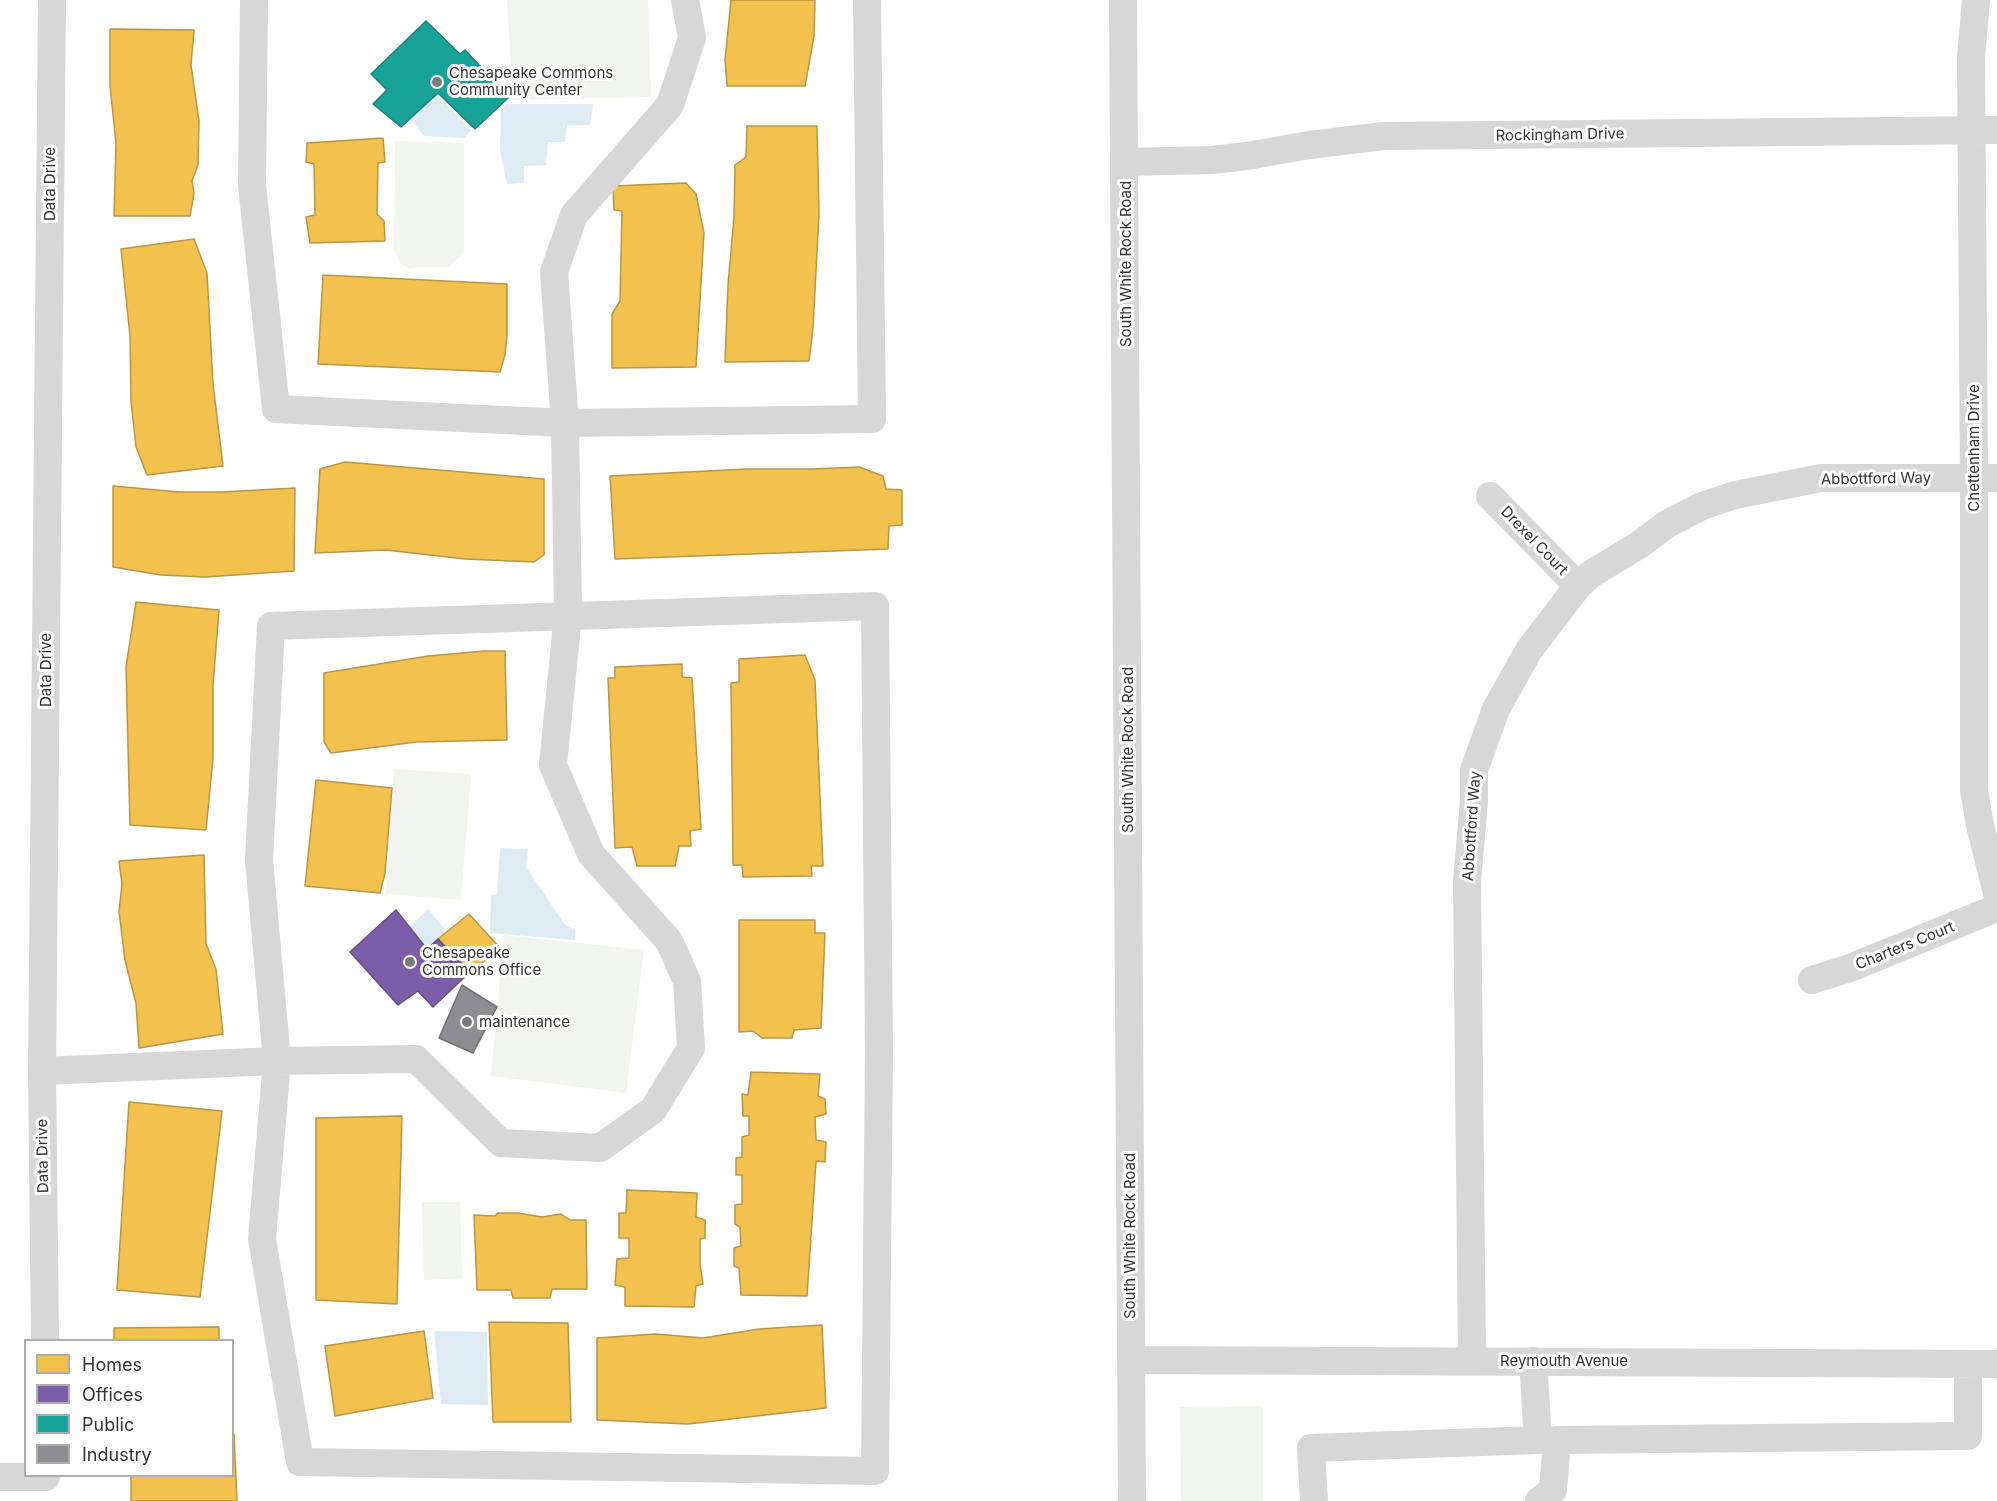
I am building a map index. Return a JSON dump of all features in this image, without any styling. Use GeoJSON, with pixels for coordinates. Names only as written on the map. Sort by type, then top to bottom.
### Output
{"type":"FeatureCollection","features":[{"type":"Feature","properties":{"kind":"street","name":"Data Drive"},"geometry":{"type":"LineString","coordinates":[[45,1339],[42,1071],[52,0]]}},
{"type":"Feature","properties":{"kind":"street"},"geometry":{"type":"LineString","coordinates":[[254,0],[252,185],[276,409],[565,423],[872,419],[867,0]]}},
{"type":"Feature","properties":{"kind":"street"},"geometry":{"type":"LineString","coordinates":[[42,1071],[278,1061],[416,1059],[501,1143],[600,1148],[653,1110],[691,1048],[687,981],[669,940],[591,854],[552,765],[568,615],[565,423],[554,272],[574,215],[670,105],[692,38],[685,0]]}},
{"type":"Feature","properties":{"kind":"street","name":"South White Rock Road"},"geometry":{"type":"LineString","coordinates":[[1123,0],[1132,1501]]}},
{"type":"Feature","properties":{"kind":"street","name":"Chettenham Drive"},"geometry":{"type":"LineString","coordinates":[[1976,0],[1971,57],[1985,130],[1986,478],[1974,790],[1997,893]]}},
{"type":"Feature","properties":{"kind":"street","name":"Rockingham Drive"},"geometry":{"type":"LineString","coordinates":[[1125,162],[1212,160],[1384,136],[1985,130]]}},
{"type":"Feature","properties":{"kind":"street","name":"Abbottford Way"},"geometry":{"type":"LineString","coordinates":[[1472,1361],[1467,881],[1474,801],[1474,770],[1496,709],[1529,650],[1578,586],[1591,574],[1639,545],[1667,524],[1702,506],[1735,495],[1821,478],[1986,478]]}},
{"type":"Feature","properties":{"kind":"street","name":"Drexel Court"},"geometry":{"type":"LineString","coordinates":[[1490,496],[1578,586]]}},
{"type":"Feature","properties":{"kind":"street"},"geometry":{"type":"LineString","coordinates":[[875,606],[879,1041],[875,1471],[300,1462],[261,1239],[278,1061],[259,860],[271,626],[568,615],[875,606]]}},
{"type":"Feature","properties":{"kind":"street","name":"Charters Court"},"geometry":{"type":"LineString","coordinates":[[1812,980],[1850,968],[1997,908]]}},
{"type":"Feature","properties":{"kind":"street","name":"Reymouth Avenue"},"geometry":{"type":"LineString","coordinates":[[1131,1360],[1997,1364]]}},
{"type":"Feature","properties":{"kind":"street"},"geometry":{"type":"LineString","coordinates":[[1533,1361],[1553,1490],[1539,1501]]}},
{"type":"Feature","properties":{"kind":"street"},"geometry":{"type":"LineString","coordinates":[[1314,1501],[1311,1449],[1547,1440],[1968,1436],[1968,1364]]}},
{"type":"Feature","properties":{"kind":"street"},"geometry":{"type":"LineString","coordinates":[[0,1477],[46,1485]]}},
{"type":"Feature","properties":{"kind":"shaded area"},"geometry":{"type":"Polygon","coordinates":[[[507,0],[648,0],[651,97],[513,100],[507,0]]]}},
{"type":"Feature","properties":{"kind":"shaded area"},"geometry":{"type":"Polygon","coordinates":[[[436,95],[471,130],[464,138],[424,136],[410,119],[436,95]]]}},
{"type":"Feature","properties":{"kind":"shaded area"},"geometry":{"type":"Polygon","coordinates":[[[507,104],[593,104],[590,125],[567,125],[565,142],[548,142],[546,165],[524,166],[524,183],[507,184],[500,150],[501,111],[507,104]]]}},
{"type":"Feature","properties":{"kind":"shaded area"},"geometry":{"type":"Polygon","coordinates":[[[395,141],[464,143],[464,253],[449,267],[410,269],[400,263],[394,249],[395,141]]]}},
{"type":"Feature","properties":{"kind":"shaded area"},"geometry":{"type":"Polygon","coordinates":[[[394,769],[471,774],[461,900],[386,894],[394,769]]]}},
{"type":"Feature","properties":{"kind":"shaded area"},"geometry":{"type":"Polygon","coordinates":[[[500,848],[528,849],[526,867],[565,925],[575,929],[575,940],[490,933],[491,895],[497,895],[500,848]]]}},
{"type":"Feature","properties":{"kind":"shaded area"},"geometry":{"type":"Polygon","coordinates":[[[428,909],[447,932],[427,949],[410,927],[428,909]]]}},
{"type":"Feature","properties":{"kind":"shaded area"},"geometry":{"type":"Polygon","coordinates":[[[504,935],[644,950],[626,1093],[491,1076],[504,935]]]}},
{"type":"Feature","properties":{"kind":"shaded area"},"geometry":{"type":"Polygon","coordinates":[[[422,1202],[460,1202],[462,1278],[424,1280],[422,1202]]]}},
{"type":"Feature","properties":{"kind":"shaded area"},"geometry":{"type":"Polygon","coordinates":[[[434,1331],[487,1332],[488,1405],[441,1404],[434,1331]]]}},
{"type":"Feature","properties":{"kind":"shaded area"},"geometry":{"type":"Polygon","coordinates":[[[1263,1406],[1263,1501],[1181,1501],[1180,1407],[1263,1406]]]}},
{"type":"Feature","properties":{"kind":"building: Homes"},"geometry":{"type":"Polygon","coordinates":[[[731,0],[815,0],[814,36],[805,86],[727,86],[725,60],[731,0]]]}},
{"type":"Feature","properties":{"kind":"building: Homes"},"geometry":{"type":"Polygon","coordinates":[[[110,29],[194,30],[191,65],[199,121],[198,165],[192,181],[194,193],[190,216],[114,216],[116,143],[110,86],[110,29]]]}},
{"type":"Feature","properties":{"kind":"building: Homes"},"geometry":{"type":"Polygon","coordinates":[[[747,126],[817,126],[819,214],[809,361],[725,362],[735,165],[746,157],[747,126]]]}},
{"type":"Feature","properties":{"kind":"building: Homes"},"geometry":{"type":"Polygon","coordinates":[[[383,138],[385,162],[378,163],[377,214],[384,221],[385,241],[310,243],[306,217],[315,215],[314,164],[306,162],[307,143],[383,138]]]}},
{"type":"Feature","properties":{"kind":"building: Homes"},"geometry":{"type":"Polygon","coordinates":[[[686,183],[696,194],[704,233],[696,367],[612,368],[612,314],[620,301],[622,211],[614,210],[613,186],[686,183]]]}},
{"type":"Feature","properties":{"kind":"building: Homes"},"geometry":{"type":"Polygon","coordinates":[[[194,239],[207,273],[213,384],[223,466],[147,475],[136,447],[131,402],[130,336],[121,249],[194,239]]]}},
{"type":"Feature","properties":{"kind":"building: Homes"},"geometry":{"type":"Polygon","coordinates":[[[323,275],[507,284],[507,335],[500,372],[318,364],[323,275]]]}},
{"type":"Feature","properties":{"kind":"building: Homes"},"geometry":{"type":"Polygon","coordinates":[[[345,462],[544,479],[544,555],[534,562],[465,559],[386,550],[315,553],[320,469],[345,462]]]}},
{"type":"Feature","properties":{"kind":"building: Homes"},"geometry":{"type":"Polygon","coordinates":[[[859,467],[883,476],[886,489],[902,490],[902,525],[889,526],[888,549],[615,559],[610,476],[746,469],[859,467]]]}},
{"type":"Feature","properties":{"kind":"building: Homes"},"geometry":{"type":"Polygon","coordinates":[[[113,486],[179,492],[295,488],[294,571],[205,577],[161,575],[113,567],[113,486]]]}},
{"type":"Feature","properties":{"kind":"building: Homes"},"geometry":{"type":"Polygon","coordinates":[[[136,602],[219,610],[213,685],[213,758],[206,830],[130,825],[126,667],[136,602]]]}},
{"type":"Feature","properties":{"kind":"building: Homes"},"geometry":{"type":"Polygon","coordinates":[[[505,651],[507,740],[416,742],[331,753],[324,742],[324,673],[428,656],[505,651]]]}},
{"type":"Feature","properties":{"kind":"building: Homes"},"geometry":{"type":"Polygon","coordinates":[[[805,655],[815,680],[823,866],[811,866],[812,876],[743,877],[742,865],[733,865],[731,683],[739,682],[739,659],[805,655]]]}},
{"type":"Feature","properties":{"kind":"building: Homes"},"geometry":{"type":"Polygon","coordinates":[[[682,664],[682,677],[692,678],[701,829],[690,831],[691,846],[679,846],[675,866],[637,866],[632,847],[615,848],[608,678],[615,678],[615,667],[682,664]]]}},
{"type":"Feature","properties":{"kind":"building: Homes"},"geometry":{"type":"Polygon","coordinates":[[[316,780],[392,788],[385,873],[380,893],[305,886],[316,780]]]}},
{"type":"Feature","properties":{"kind":"building: Homes"},"geometry":{"type":"Polygon","coordinates":[[[204,855],[206,944],[216,969],[223,1034],[139,1048],[136,1003],[125,960],[119,911],[122,884],[119,861],[204,855]]]}},
{"type":"Feature","properties":{"kind":"building: Homes"},"geometry":{"type":"Polygon","coordinates":[[[469,914],[501,949],[470,972],[438,939],[469,914]]]}},
{"type":"Feature","properties":{"kind":"building: Homes"},"geometry":{"type":"Polygon","coordinates":[[[739,920],[815,920],[815,933],[825,933],[821,1028],[794,1030],[792,1038],[762,1038],[753,1031],[739,1032],[739,920]]]}},
{"type":"Feature","properties":{"kind":"building: Homes"},"geometry":{"type":"Polygon","coordinates":[[[751,1072],[820,1074],[818,1096],[825,1099],[826,1114],[815,1117],[816,1140],[826,1142],[825,1162],[816,1161],[807,1296],[741,1295],[739,1268],[734,1266],[734,1248],[741,1246],[740,1227],[735,1224],[735,1205],[742,1204],[742,1175],[736,1175],[736,1158],[742,1157],[742,1137],[749,1135],[749,1116],[743,1116],[742,1094],[748,1095],[751,1072]]]}},
{"type":"Feature","properties":{"kind":"building: Homes"},"geometry":{"type":"Polygon","coordinates":[[[129,1102],[222,1111],[200,1297],[117,1290],[129,1102]]]}},
{"type":"Feature","properties":{"kind":"building: Homes"},"geometry":{"type":"Polygon","coordinates":[[[402,1116],[397,1304],[316,1300],[316,1118],[402,1116]]]}},
{"type":"Feature","properties":{"kind":"building: Homes"},"geometry":{"type":"Polygon","coordinates":[[[627,1190],[697,1193],[696,1217],[705,1220],[705,1238],[700,1239],[703,1284],[696,1286],[694,1307],[625,1306],[625,1287],[615,1285],[617,1259],[629,1258],[629,1238],[619,1238],[619,1213],[626,1213],[627,1190]]]}},
{"type":"Feature","properties":{"kind":"building: Homes"},"geometry":{"type":"Polygon","coordinates":[[[498,1213],[518,1213],[542,1217],[561,1214],[570,1220],[586,1220],[587,1289],[552,1289],[550,1298],[513,1298],[511,1290],[477,1290],[474,1215],[495,1216],[498,1213]]]}},
{"type":"Feature","properties":{"kind":"building: Homes"},"geometry":{"type":"Polygon","coordinates":[[[489,1322],[568,1323],[571,1422],[493,1422],[489,1322]]]}},
{"type":"Feature","properties":{"kind":"building: Homes"},"geometry":{"type":"Polygon","coordinates":[[[822,1325],[826,1408],[688,1424],[597,1420],[597,1338],[655,1334],[703,1338],[759,1329],[822,1325]]]}},
{"type":"Feature","properties":{"kind":"building: Homes"},"geometry":{"type":"Polygon","coordinates":[[[219,1327],[219,1339],[114,1339],[114,1328],[219,1327]]]}},
{"type":"Feature","properties":{"kind":"building: Homes"},"geometry":{"type":"Polygon","coordinates":[[[424,1331],[433,1398],[335,1416],[325,1346],[424,1331]]]}},
{"type":"Feature","properties":{"kind":"building: Homes"},"geometry":{"type":"Polygon","coordinates":[[[234,1434],[237,1501],[131,1501],[131,1477],[234,1477],[234,1434]]]}},
{"type":"Feature","properties":{"kind":"building: Offices","name":"Chesapeake Commons Office"},"geometry":{"type":"Polygon","coordinates":[[[396,910],[427,949],[438,939],[470,972],[433,1007],[418,991],[398,1005],[350,952],[396,910]]]}},
{"type":"Feature","properties":{"kind":"building: Public","name":"Chesapeake Commons Community Center"},"geometry":{"type":"Polygon","coordinates":[[[426,21],[460,54],[465,50],[509,97],[475,129],[438,93],[401,127],[373,104],[387,90],[371,74],[426,21]]]}},
{"type":"Feature","properties":{"kind":"building: Industry","name":"maintenance"},"geometry":{"type":"Polygon","coordinates":[[[462,985],[497,1007],[473,1053],[439,1038],[462,985]]]}},
{"type":"Feature","properties":{"kind":"place","name":"Chesapeake Commons Community Center"},"geometry":{"type":"Point","coordinates":[437,82]}},
{"type":"Feature","properties":{"kind":"place","name":"Chesapeake Commons Office"},"geometry":{"type":"Point","coordinates":[410,962]}},
{"type":"Feature","properties":{"kind":"place","name":"maintenance"},"geometry":{"type":"Point","coordinates":[467,1022]}}]}
